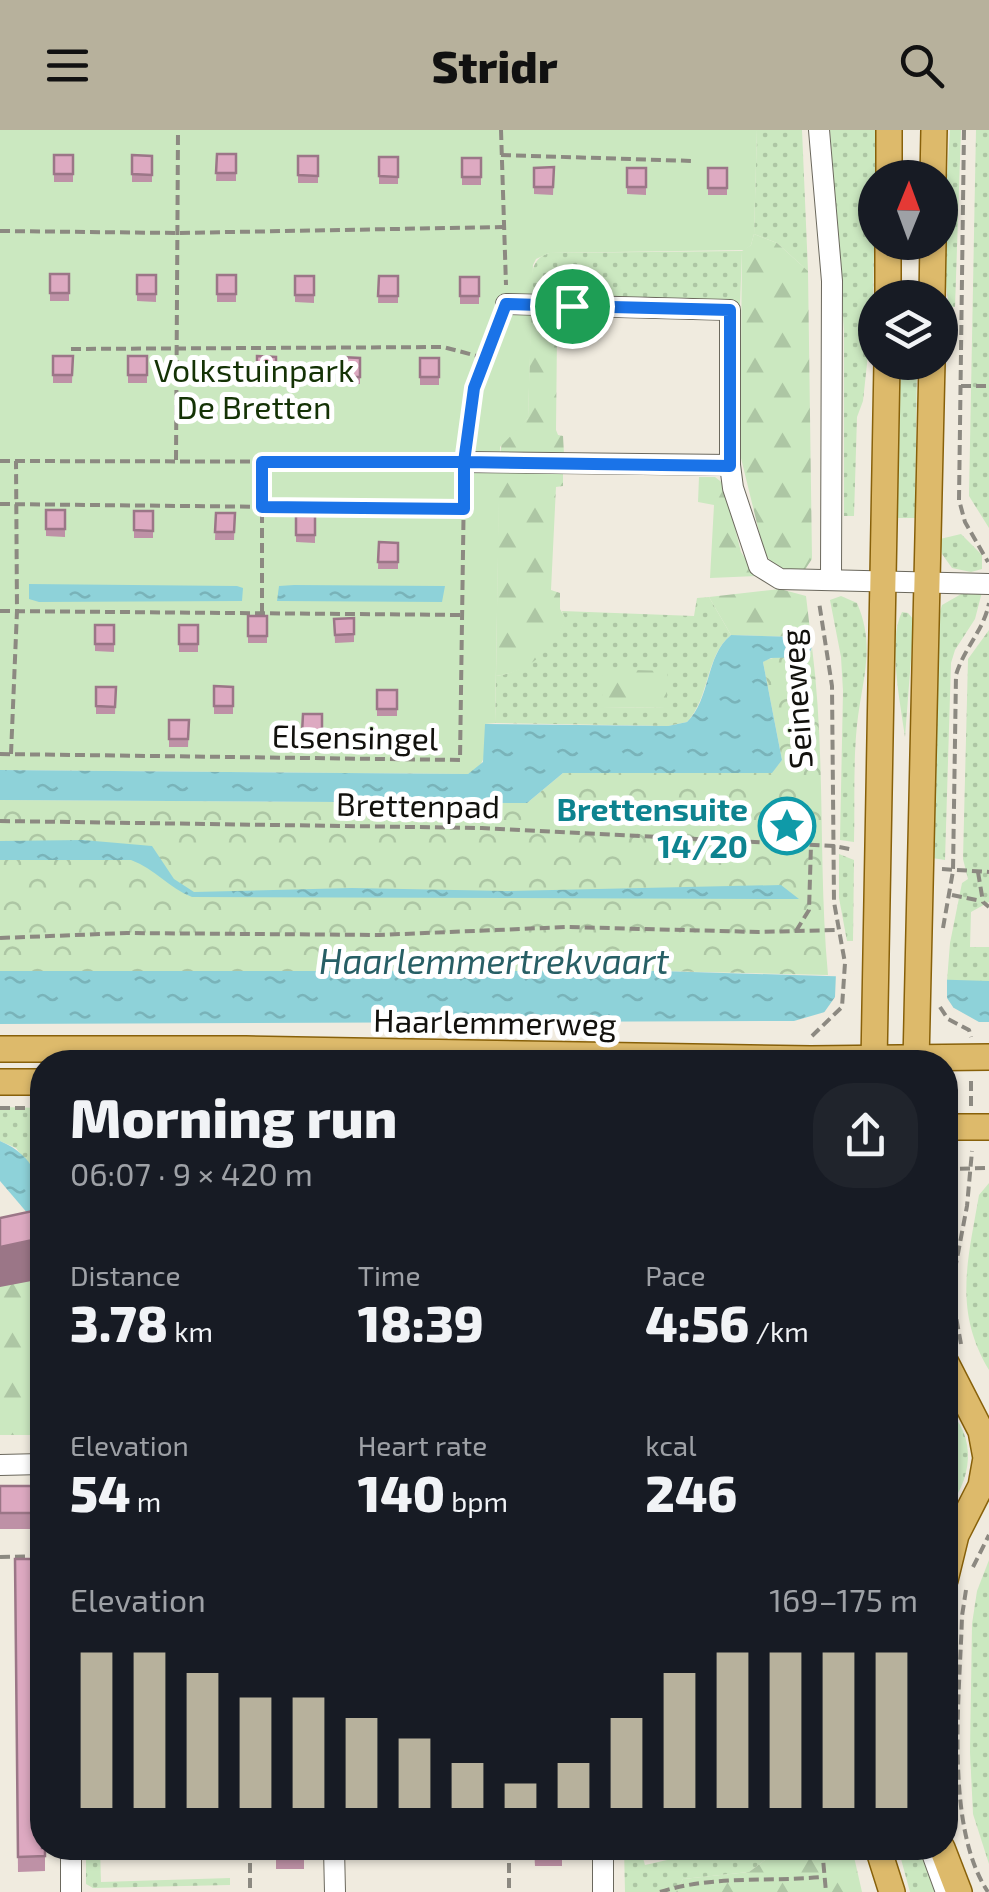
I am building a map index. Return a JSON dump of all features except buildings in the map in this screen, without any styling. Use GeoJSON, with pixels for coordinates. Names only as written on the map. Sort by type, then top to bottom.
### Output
{"type":"FeatureCollection","features":[{"type":"Feature","properties":{"kind":"main road"},"geometry":{"type":"LineString","coordinates":[[889,160],[890,130]]}},
{"type":"Feature","properties":{"kind":"main road"},"geometry":{"type":"LineString","coordinates":[[933,160],[934,130]]}},
{"type":"Feature","properties":{"kind":"main road"},"geometry":{"type":"LineString","coordinates":[[875,1050],[887,380]]}},
{"type":"Feature","properties":{"kind":"main road"},"geometry":{"type":"LineString","coordinates":[[919,1050],[931,1012],[919,964],[932,380]]}},
{"type":"Feature","properties":{"kind":"main road","name":"Haarlemmerweg"},"geometry":{"type":"LineString","coordinates":[[0,1050],[303,1050]]}},
{"type":"Feature","properties":{"kind":"main road"},"geometry":{"type":"LineString","coordinates":[[0,1082],[30,1082]]}},
{"type":"Feature","properties":{"kind":"main road"},"geometry":{"type":"LineString","coordinates":[[958,1380],[981,1431],[987,1458],[981,1486],[958,1526]]}},
{"type":"Feature","properties":{"kind":"main road"},"geometry":{"type":"LineString","coordinates":[[882,1860],[892,1892]]}},
{"type":"Feature","properties":{"kind":"main road"},"geometry":{"type":"LineString","coordinates":[[947,1860],[960,1892]]}},
{"type":"Feature","properties":{"kind":"street"},"geometry":{"type":"LineString","coordinates":[[819,130],[832,281],[831,580],[989,584]]}},
{"type":"Feature","properties":{"kind":"street","name":"Seineweg"},"geometry":{"type":"LineString","coordinates":[[506,304],[730,310],[730,466],[733,488],[759,566],[780,579],[831,580]]}},
{"type":"Feature","properties":{"kind":"street"},"geometry":{"type":"LineString","coordinates":[[464,462],[730,466]]}},
{"type":"Feature","properties":{"kind":"street"},"geometry":{"type":"LineString","coordinates":[[0,1465],[30,1464]]}},
{"type":"Feature","properties":{"kind":"street"},"geometry":{"type":"LineString","coordinates":[[71,1860],[71,1892]]}},
{"type":"Feature","properties":{"kind":"street"},"geometry":{"type":"LineString","coordinates":[[334,1860],[335,1892]]}},
{"type":"Feature","properties":{"kind":"street"},"geometry":{"type":"LineString","coordinates":[[603,1860],[603,1892]]}},
{"type":"Feature","properties":{"kind":"street"},"geometry":{"type":"LineString","coordinates":[[894,1860],[903,1892]]}},
{"type":"Feature","properties":{"kind":"street"},"geometry":{"type":"LineString","coordinates":[[934,1860],[946,1892]]}},
{"type":"Feature","properties":{"kind":"path"},"geometry":{"type":"LineString","coordinates":[[176,461],[178,130]]}},
{"type":"Feature","properties":{"kind":"path"},"geometry":{"type":"LineString","coordinates":[[501,130],[506,304]]}},
{"type":"Feature","properties":{"kind":"path"},"geometry":{"type":"LineString","coordinates":[[964,130],[959,500],[965,522],[988,556],[989,572]]}},
{"type":"Feature","properties":{"kind":"path"},"geometry":{"type":"LineString","coordinates":[[501,155],[693,161]]}},
{"type":"Feature","properties":{"kind":"path"},"geometry":{"type":"LineString","coordinates":[[0,231],[178,233],[503,227]]}},
{"type":"Feature","properties":{"kind":"path","name":"Elsensingel"},"geometry":{"type":"LineString","coordinates":[[11,754],[460,760],[464,462],[474,388],[506,304]]}},
{"type":"Feature","properties":{"kind":"path"},"geometry":{"type":"LineString","coordinates":[[71,348],[443,347],[485,358]]}},
{"type":"Feature","properties":{"kind":"path"},"geometry":{"type":"LineString","coordinates":[[961,386],[989,386]]}},
{"type":"Feature","properties":{"kind":"path"},"geometry":{"type":"LineString","coordinates":[[0,461],[464,462]]}},
{"type":"Feature","properties":{"kind":"path"},"geometry":{"type":"LineString","coordinates":[[0,754],[11,754],[16,461]]}},
{"type":"Feature","properties":{"kind":"path"},"geometry":{"type":"LineString","coordinates":[[262,462],[262,613]]}},
{"type":"Feature","properties":{"kind":"path"},"geometry":{"type":"LineString","coordinates":[[0,504],[464,509]]}},
{"type":"Feature","properties":{"kind":"path","name":"Seineweg"},"geometry":{"type":"LineString","coordinates":[[823,1024],[844,1001],[845,963],[834,902],[832,686],[819,599],[831,580]]}},
{"type":"Feature","properties":{"kind":"path"},"geometry":{"type":"LineString","coordinates":[[942,932],[954,872],[956,675],[962,652],[980,630],[989,603]]}},
{"type":"Feature","properties":{"kind":"path"},"geometry":{"type":"LineString","coordinates":[[0,611],[464,615]]}},
{"type":"Feature","properties":{"kind":"path","name":"Brettenpad"},"geometry":{"type":"LineString","coordinates":[[0,820],[482,828],[834,846]]}},
{"type":"Feature","properties":{"kind":"path"},"geometry":{"type":"LineString","coordinates":[[796,931],[809,910],[812,845]]}},
{"type":"Feature","properties":{"kind":"path"},"geometry":{"type":"LineString","coordinates":[[954,872],[989,872]]}},
{"type":"Feature","properties":{"kind":"path"},"geometry":{"type":"LineString","coordinates":[[978,872],[983,902]]}},
{"type":"Feature","properties":{"kind":"path"},"geometry":{"type":"LineString","coordinates":[[952,895],[989,907]]}},
{"type":"Feature","properties":{"kind":"path"},"geometry":{"type":"LineString","coordinates":[[0,938],[146,933],[379,934],[567,927],[840,930]]}},
{"type":"Feature","properties":{"kind":"path"},"geometry":{"type":"LineString","coordinates":[[931,1012],[970,1032],[980,1057],[968,1127],[972,1168],[958,1249]]}},
{"type":"Feature","properties":{"kind":"path"},"geometry":{"type":"LineString","coordinates":[[0,1108],[30,1108]]}},
{"type":"Feature","properties":{"kind":"path"},"geometry":{"type":"LineString","coordinates":[[958,1169],[989,1168]]}},
{"type":"Feature","properties":{"kind":"path"},"geometry":{"type":"LineString","coordinates":[[972,1570],[989,1535]]}},
{"type":"Feature","properties":{"kind":"path"},"geometry":{"type":"LineString","coordinates":[[0,1557],[30,1556]]}},
{"type":"Feature","properties":{"kind":"path"},"geometry":{"type":"LineString","coordinates":[[958,1593],[962,1616],[959,1798],[968,1844],[988,1892]]}},
{"type":"Feature","properties":{"kind":"path"},"geometry":{"type":"LineString","coordinates":[[250,1860],[250,1892]]}},
{"type":"Feature","properties":{"kind":"path"},"geometry":{"type":"LineString","coordinates":[[509,1860],[509,1892]]}},
{"type":"Feature","properties":{"kind":"path"},"geometry":{"type":"LineString","coordinates":[[822,1860],[826,1892]]}},
{"type":"Feature","properties":{"kind":"path"},"geometry":{"type":"LineString","coordinates":[[660,1892],[699,1882],[823,1876]]}},
{"type":"Feature","properties":{"kind":"green space","name":"Volkstuinpark De Bretten"},"geometry":{"type":"Polygon","coordinates":[[[0,130],[757,130],[754,234],[745,250],[549,253],[533,265],[528,418],[500,447],[495,723],[485,724],[485,753],[475,770],[468,774],[0,770],[0,130]]]}},
{"type":"Feature","properties":{"kind":"green space"},"geometry":{"type":"Polygon","coordinates":[[[757,130],[802,130],[808,271],[777,243],[754,234],[757,130]]]}},
{"type":"Feature","properties":{"kind":"green space"},"geometry":{"type":"Polygon","coordinates":[[[830,130],[876,130],[875,160],[858,160],[858,260],[874,260],[873,280],[858,280],[858,380],[865,380],[857,417],[854,516],[844,516],[844,330],[830,130]]]}},
{"type":"Feature","properties":{"kind":"green space"},"geometry":{"type":"Polygon","coordinates":[[[950,130],[961,130],[958,218],[958,160],[948,160],[950,130]]]}},
{"type":"Feature","properties":{"kind":"green space"},"geometry":{"type":"Polygon","coordinates":[[[976,130],[989,130],[989,528],[969,496],[976,130]]]}},
{"type":"Feature","properties":{"kind":"green space"},"geometry":{"type":"Polygon","coordinates":[[[754,234],[777,243],[808,271],[812,559],[804,571],[781,568],[764,552],[740,454],[742,251],[751,245],[754,234]]]}},
{"type":"Feature","properties":{"kind":"green space"},"geometry":{"type":"Polygon","coordinates":[[[742,251],[740,305],[531,298],[534,265],[549,253],[742,251]]]}},
{"type":"Feature","properties":{"kind":"green space"},"geometry":{"type":"Polygon","coordinates":[[[942,260],[957,260],[956,280],[945,280],[942,260]]]}},
{"type":"Feature","properties":{"kind":"green space"},"geometry":{"type":"Polygon","coordinates":[[[531,311],[564,312],[565,326],[559,327],[557,334],[556,430],[563,436],[564,454],[500,456],[502,441],[528,418],[531,311]]]}},
{"type":"Feature","properties":{"kind":"green space"},"geometry":{"type":"Polygon","coordinates":[[[899,380],[917,380],[915,518],[897,518],[899,380]]]}},
{"type":"Feature","properties":{"kind":"green space"},"geometry":{"type":"Polygon","coordinates":[[[499,469],[563,471],[563,486],[556,487],[551,590],[560,593],[560,609],[566,619],[538,658],[519,670],[496,676],[499,469]]]}},
{"type":"Feature","properties":{"kind":"green space"},"geometry":{"type":"Polygon","coordinates":[[[699,477],[715,477],[724,484],[741,552],[757,576],[710,578],[714,505],[698,502],[699,477]]]}},
{"type":"Feature","properties":{"kind":"green space"},"geometry":{"type":"Polygon","coordinates":[[[961,534],[982,555],[982,569],[971,572],[952,568],[942,554],[940,539],[961,534]]]}},
{"type":"Feature","properties":{"kind":"green space"},"geometry":{"type":"Polygon","coordinates":[[[780,589],[806,596],[812,647],[798,637],[731,635],[709,597],[780,589]]]}},
{"type":"Feature","properties":{"kind":"green space"},"geometry":{"type":"Polygon","coordinates":[[[982,592],[975,619],[951,663],[945,860],[932,858],[934,630],[942,605],[963,593],[982,592]]]}},
{"type":"Feature","properties":{"kind":"green space"},"geometry":{"type":"Polygon","coordinates":[[[841,596],[857,603],[867,649],[856,740],[854,842],[840,840],[843,691],[830,600],[841,596]]]}},
{"type":"Feature","properties":{"kind":"green space"},"geometry":{"type":"Polygon","coordinates":[[[709,597],[731,635],[716,654],[700,701],[687,722],[668,726],[495,723],[496,676],[518,670],[546,649],[565,620],[562,611],[694,616],[697,598],[709,597]],[[667,671],[603,708],[666,707],[667,671]]]}},
{"type":"Feature","properties":{"kind":"green space"},"geometry":{"type":"Polygon","coordinates":[[[902,612],[914,620],[905,737],[895,656],[902,612]]]}},
{"type":"Feature","properties":{"kind":"green space"},"geometry":{"type":"Polygon","coordinates":[[[989,630],[989,902],[971,912],[970,947],[989,947],[989,981],[947,981],[962,883],[968,879],[963,859],[968,659],[989,630]]]}},
{"type":"Feature","properties":{"kind":"green space"},"geometry":{"type":"Polygon","coordinates":[[[812,647],[828,975],[660,971],[0,971],[0,800],[527,803],[563,773],[771,773],[782,760],[763,662],[805,654],[812,647]]]}},
{"type":"Feature","properties":{"kind":"green space"},"geometry":{"type":"Polygon","coordinates":[[[602,669],[667,671],[667,707],[603,708],[602,669]]]}},
{"type":"Feature","properties":{"kind":"green space"},"geometry":{"type":"Polygon","coordinates":[[[839,854],[854,860],[853,941],[847,941],[839,898],[839,854]]]}},
{"type":"Feature","properties":{"kind":"green space"},"geometry":{"type":"Polygon","coordinates":[[[0,1107],[30,1108],[30,1167],[16,1148],[0,1141],[0,1107]]]}},
{"type":"Feature","properties":{"kind":"green space"},"geometry":{"type":"Polygon","coordinates":[[[989,1183],[989,1370],[971,1326],[966,1284],[979,1195],[989,1183]]]}},
{"type":"Feature","properties":{"kind":"green space"},"geometry":{"type":"Polygon","coordinates":[[[30,1251],[30,1435],[0,1435],[0,1257],[30,1251]]]}},
{"type":"Feature","properties":{"kind":"green space"},"geometry":{"type":"Polygon","coordinates":[[[958,1422],[968,1459],[958,1493],[958,1422]]]}},
{"type":"Feature","properties":{"kind":"green space"},"geometry":{"type":"Polygon","coordinates":[[[989,1560],[989,1864],[973,1814],[970,1752],[972,1624],[977,1591],[989,1560]]]}},
{"type":"Feature","properties":{"kind":"green space"},"geometry":{"type":"Polygon","coordinates":[[[86,1860],[100,1860],[101,1882],[230,1878],[230,1885],[93,1888],[86,1884],[86,1860]]]}},
{"type":"Feature","properties":{"kind":"green space"},"geometry":{"type":"Polygon","coordinates":[[[624,1860],[644,1860],[645,1865],[667,1860],[765,1860],[749,1872],[683,1879],[676,1892],[625,1892],[624,1860]]]}},
{"type":"Feature","properties":{"kind":"green space"},"geometry":{"type":"Polygon","coordinates":[[[765,1860],[855,1860],[862,1892],[676,1892],[683,1879],[749,1872],[765,1860]]]}},
{"type":"Feature","properties":{"kind":"green space"},"geometry":{"type":"Polygon","coordinates":[[[901,1860],[926,1860],[936,1892],[910,1892],[901,1860]]]}},
{"type":"Feature","properties":{"kind":"water"},"geometry":{"type":"Polygon","coordinates":[[[29,584],[243,588],[242,601],[39,602],[29,599],[29,584]]]}},
{"type":"Feature","properties":{"kind":"water"},"geometry":{"type":"Polygon","coordinates":[[[279,586],[445,586],[442,602],[277,601],[279,586]]]}},
{"type":"Feature","properties":{"kind":"water"},"geometry":{"type":"Polygon","coordinates":[[[731,635],[799,637],[812,647],[808,657],[771,658],[763,662],[782,760],[772,773],[563,773],[527,803],[0,800],[0,770],[468,774],[483,762],[485,724],[668,726],[687,722],[700,702],[717,654],[731,635]]]}},
{"type":"Feature","properties":{"kind":"water"},"geometry":{"type":"Polygon","coordinates":[[[83,840],[152,846],[174,879],[194,892],[781,885],[799,899],[192,897],[131,860],[0,860],[0,841],[83,840]]]}},
{"type":"Feature","properties":{"kind":"water"},"geometry":{"type":"Polygon","coordinates":[[[0,971],[660,971],[989,981],[989,1022],[979,1022],[954,1008],[842,1007],[794,1021],[0,1024],[0,971]]]}},
{"type":"Feature","properties":{"kind":"water"},"geometry":{"type":"Polygon","coordinates":[[[0,1141],[30,1164],[30,1215],[29,1215],[0,1181],[0,1141]]]}},
{"type":"Feature","properties":{"kind":"pier"},"geometry":{"type":"Polygon","coordinates":[[[836,973],[947,976],[947,998],[959,1016],[823,1014],[835,997],[836,973]]]}},
{"type":"Feature","properties":{"kind":"place","name":"Brettensuite 14/20"},"geometry":{"type":"Point","coordinates":[787,826]}},
{"type":"Feature","properties":{"kind":"route"},"geometry":{"type":"LineString","coordinates":[[572,306],[506,304],[474,388],[464,462],[262,462],[262,507],[464,509],[464,462],[730,466],[730,310],[572,306]]}},
{"type":"Feature","properties":{"kind":"water label","name":"Haarlemmertrekvaart"},"geometry":{"type":"Point","coordinates":[494,960]}}]}
